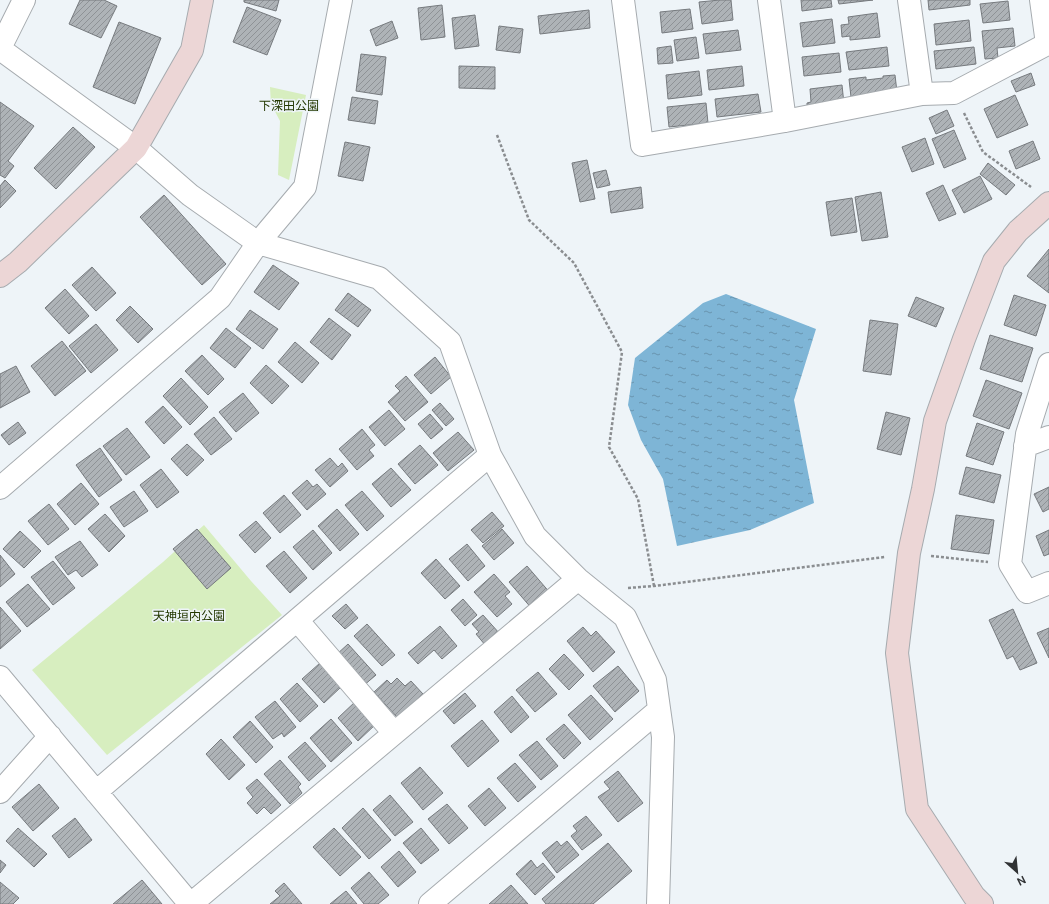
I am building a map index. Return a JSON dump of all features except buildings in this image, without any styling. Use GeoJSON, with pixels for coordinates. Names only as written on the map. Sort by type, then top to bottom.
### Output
{"type":"FeatureCollection","features":[{"type":"Feature","properties":{"kind":"street"},"geometry":{"type":"LineString","coordinates":[[24,0],[0,48],[136,148],[190,195],[258,243],[379,278],[450,342],[490,455],[535,536],[586,585],[625,617],[655,680],[663,737],[658,904]]}},
{"type":"Feature","properties":{"kind":"street"},"geometry":{"type":"LineString","coordinates":[[0,276],[18,262],[136,148],[192,50],[202,0]]}},
{"type":"Feature","properties":{"kind":"street"},"geometry":{"type":"LineString","coordinates":[[0,488],[220,298],[258,243],[305,187],[341,0]]}},
{"type":"Feature","properties":{"kind":"street"},"geometry":{"type":"LineString","coordinates":[[623,0],[642,145],[785,121],[922,94],[954,93],[1048,44],[1041,0]]}},
{"type":"Feature","properties":{"kind":"street"},"geometry":{"type":"LineString","coordinates":[[769,0],[785,121]]}},
{"type":"Feature","properties":{"kind":"street"},"geometry":{"type":"LineString","coordinates":[[909,0],[922,94]]}},
{"type":"Feature","properties":{"kind":"street"},"geometry":{"type":"LineString","coordinates":[[982,904],[974,896],[917,809],[897,653],[909,553],[923,490],[935,421],[994,261],[1043,197]]}},
{"type":"Feature","properties":{"kind":"street"},"geometry":{"type":"LineString","coordinates":[[1049,364],[1027,434],[1010,564],[1027,592],[1049,583]]}},
{"type":"Feature","properties":{"kind":"street"},"geometry":{"type":"LineString","coordinates":[[1025,446],[1049,437]]}},
{"type":"Feature","properties":{"kind":"street"},"geometry":{"type":"LineString","coordinates":[[96,792],[490,455]]}},
{"type":"Feature","properties":{"kind":"street"},"geometry":{"type":"LineString","coordinates":[[0,677],[191,904],[394,733],[586,585]]}},
{"type":"Feature","properties":{"kind":"street"},"geometry":{"type":"LineString","coordinates":[[297,620],[394,733]]}},
{"type":"Feature","properties":{"kind":"street"},"geometry":{"type":"LineString","coordinates":[[430,904],[659,710]]}},
{"type":"Feature","properties":{"kind":"street"},"geometry":{"type":"LineString","coordinates":[[0,792],[50,736]]}},
{"type":"Feature","properties":{"kind":"path"},"geometry":{"type":"LineString","coordinates":[[954,93],[983,152],[1043,197]]}},
{"type":"Feature","properties":{"kind":"path"},"geometry":{"type":"LineString","coordinates":[[497,135],[529,220],[574,263],[622,352],[609,447],[638,499],[654,586]]}},
{"type":"Feature","properties":{"kind":"path"},"geometry":{"type":"LineString","coordinates":[[586,585],[654,586],[909,553],[1010,564]]}},
{"type":"Feature","properties":{"kind":"green space","name":"下深田公園"},"geometry":{"type":"Polygon","coordinates":[[[270,87],[306,95],[289,180],[278,175],[280,121],[271,104],[270,87]]]}},
{"type":"Feature","properties":{"kind":"green space","name":"天神垣内公園"},"geometry":{"type":"Polygon","coordinates":[[[204,525],[282,615],[107,755],[32,670],[163,562],[204,525]]]}},
{"type":"Feature","properties":{"kind":"water"},"geometry":{"type":"Polygon","coordinates":[[[726,294],[816,329],[794,400],[814,503],[750,530],[677,546],[663,479],[641,440],[628,405],[635,358],[703,303],[726,294]]]}}]}
